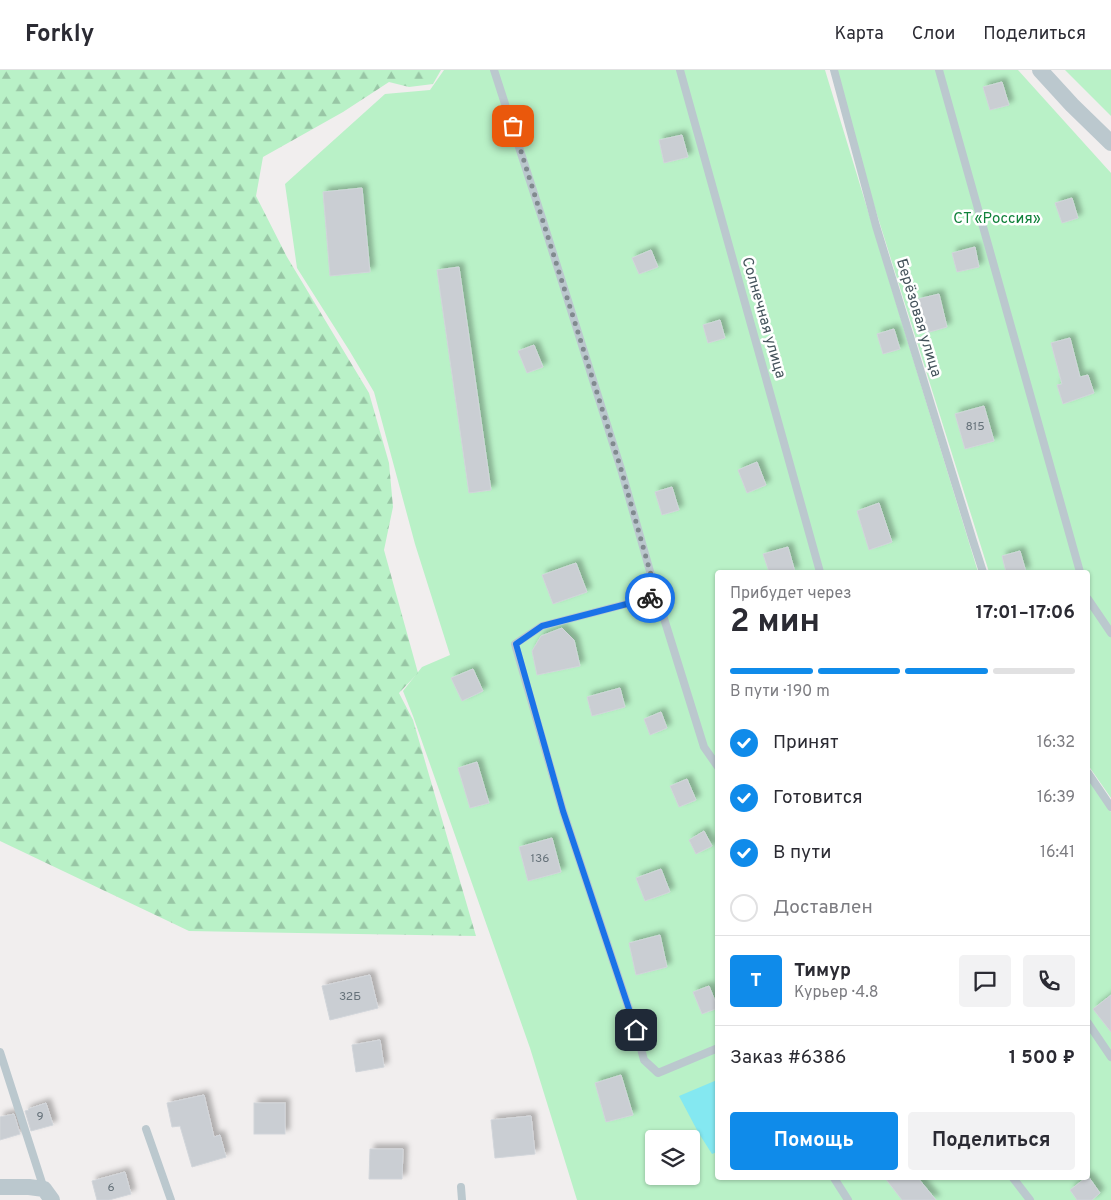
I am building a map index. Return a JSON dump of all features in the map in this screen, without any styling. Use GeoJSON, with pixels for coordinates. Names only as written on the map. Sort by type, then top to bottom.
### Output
{"type":"FeatureCollection","features":[{"type":"Feature","properties":{"kind":"street"},"geometry":{"type":"LineString","coordinates":[[1040,70],[1111,143]]}},
{"type":"Feature","properties":{"kind":"street"},"geometry":{"type":"LineString","coordinates":[[0,1187],[29,1187],[48,1194]]}},
{"type":"Feature","properties":{"kind":"lane"},"geometry":{"type":"LineString","coordinates":[[495,70],[621,469],[657,596],[704,747],[715,763]]}},
{"type":"Feature","properties":{"kind":"lane","name":"Солнечная улица"},"geometry":{"type":"LineString","coordinates":[[680,70],[819,570]]}},
{"type":"Feature","properties":{"kind":"lane","name":"Берёзовая улица"},"geometry":{"type":"LineString","coordinates":[[834,70],[876,226],[983,570]]}},
{"type":"Feature","properties":{"kind":"lane"},"geometry":{"type":"LineString","coordinates":[[939,70],[1079,570]]}},
{"type":"Feature","properties":{"kind":"lane"},"geometry":{"type":"LineString","coordinates":[[657,596],[542,626],[516,644],[563,811],[636,1030],[644,1060],[658,1073],[715,1049]]}},
{"type":"Feature","properties":{"kind":"lane"},"geometry":{"type":"LineString","coordinates":[[1090,602],[1111,632]]}},
{"type":"Feature","properties":{"kind":"lane"},"geometry":{"type":"LineString","coordinates":[[1090,776],[1111,806]]}},
{"type":"Feature","properties":{"kind":"lane"},"geometry":{"type":"LineString","coordinates":[[1090,1026],[1111,1057]]}},
{"type":"Feature","properties":{"kind":"lane"},"geometry":{"type":"LineString","coordinates":[[0,1052],[48,1194]]}},
{"type":"Feature","properties":{"kind":"lane"},"geometry":{"type":"LineString","coordinates":[[146,1129],[171,1200]]}},
{"type":"Feature","properties":{"kind":"lane"},"geometry":{"type":"LineString","coordinates":[[835,1180],[848,1200]]}},
{"type":"Feature","properties":{"kind":"lane"},"geometry":{"type":"LineString","coordinates":[[1015,1180],[1030,1200]]}},
{"type":"Feature","properties":{"kind":"lane"},"geometry":{"type":"LineString","coordinates":[[461,1187],[462,1200]]}},
{"type":"Feature","properties":{"kind":"green space"},"geometry":{"type":"Polygon","coordinates":[[[0,70],[441,70],[433,84],[409,87],[389,82],[343,112],[263,157],[256,196],[287,257],[369,393],[389,463],[393,507],[384,550],[418,673],[399,693],[413,720],[476,936],[189,931],[0,841],[0,70]]]}},
{"type":"Feature","properties":{"kind":"green space"},"geometry":{"type":"Polygon","coordinates":[[[444,70],[825,70],[977,570],[715,570],[715,1180],[1090,1180],[1090,781],[1111,812],[1111,1200],[577,1200],[530,1048],[403,691],[422,667],[450,655],[415,544],[374,392],[297,268],[285,184],[385,94],[430,90],[444,70]]]}},
{"type":"Feature","properties":{"kind":"green space","name":"СТ «Россия»"},"geometry":{"type":"Polygon","coordinates":[[[836,70],[1018,70],[1111,173],[1111,798],[1090,768],[1090,570],[988,570],[848,122],[836,70]]]}},
{"type":"Feature","properties":{"kind":"green space"},"geometry":{"type":"Polygon","coordinates":[[[1065,70],[1111,70],[1111,116],[1065,70]]]}},
{"type":"Feature","properties":{"kind":"water"},"geometry":{"type":"Polygon","coordinates":[[[715,1081],[715,1153],[712,1154],[700,1135],[700,1130],[697,1130],[679,1096],[715,1081]]]}},
{"type":"Feature","properties":{"kind":"building"},"geometry":{"type":"Polygon","coordinates":[[[1002,82],[1009,105],[990,110],[983,87],[1002,82]]]}},
{"type":"Feature","properties":{"kind":"building"},"geometry":{"type":"Polygon","coordinates":[[[682,135],[688,157],[664,163],[659,140],[682,135]]]}},
{"type":"Feature","properties":{"kind":"building"},"geometry":{"type":"Polygon","coordinates":[[[362,188],[370,272],[330,276],[323,192],[362,188]]]}},
{"type":"Feature","properties":{"kind":"building"},"geometry":{"type":"Polygon","coordinates":[[[1072,198],[1078,218],[1062,223],[1055,203],[1072,198]]]}},
{"type":"Feature","properties":{"kind":"building"},"geometry":{"type":"Polygon","coordinates":[[[975,247],[979,267],[957,272],[952,253],[975,247]]]}},
{"type":"Feature","properties":{"kind":"building"},"geometry":{"type":"Polygon","coordinates":[[[651,250],[658,267],[639,274],[632,258],[651,250]]]}},
{"type":"Feature","properties":{"kind":"building"},"geometry":{"type":"Polygon","coordinates":[[[459,267],[491,490],[469,493],[437,270],[459,267]]]}},
{"type":"Feature","properties":{"kind":"building"},"geometry":{"type":"Polygon","coordinates":[[[939,294],[947,327],[926,333],[918,299],[939,294]]]}},
{"type":"Feature","properties":{"kind":"building"},"geometry":{"type":"Polygon","coordinates":[[[720,320],[725,338],[708,343],[703,325],[720,320]]]}},
{"type":"Feature","properties":{"kind":"building"},"geometry":{"type":"Polygon","coordinates":[[[894,329],[900,349],[883,354],[877,334],[894,329]]]}},
{"type":"Feature","properties":{"kind":"building"},"geometry":{"type":"Polygon","coordinates":[[[1070,338],[1080,377],[1088,375],[1094,393],[1063,404],[1057,385],[1062,384],[1051,343],[1070,338]]]}},
{"type":"Feature","properties":{"kind":"building"},"geometry":{"type":"Polygon","coordinates":[[[534,345],[543,367],[527,373],[518,351],[534,345]]]}},
{"type":"Feature","properties":{"kind":"building"},"geometry":{"type":"Polygon","coordinates":[[[984,406],[994,441],[965,449],[955,414],[984,406]]]}},
{"type":"Feature","properties":{"kind":"building"},"geometry":{"type":"Polygon","coordinates":[[[757,462],[766,485],[747,493],[738,470],[757,462]]]}},
{"type":"Feature","properties":{"kind":"building"},"geometry":{"type":"Polygon","coordinates":[[[672,487],[679,510],[662,515],[655,492],[672,487]]]}},
{"type":"Feature","properties":{"kind":"building"},"geometry":{"type":"Polygon","coordinates":[[[879,503],[892,542],[869,550],[857,511],[879,503]]]}},
{"type":"Feature","properties":{"kind":"building"},"geometry":{"type":"Polygon","coordinates":[[[788,547],[794,570],[768,570],[763,554],[788,547]]]}},
{"type":"Feature","properties":{"kind":"building"},"geometry":{"type":"Polygon","coordinates":[[[1020,551],[1025,570],[1006,570],[1002,556],[1020,551]]]}},
{"type":"Feature","properties":{"kind":"building"},"geometry":{"type":"Polygon","coordinates":[[[576,563],[587,592],[553,604],[542,575],[576,563]]]}},
{"type":"Feature","properties":{"kind":"building"},"geometry":{"type":"Polygon","coordinates":[[[562,628],[574,640],[580,666],[537,675],[532,651],[541,636],[562,628]]]}},
{"type":"Feature","properties":{"kind":"building"},"geometry":{"type":"Polygon","coordinates":[[[473,669],[483,691],[462,701],[451,678],[473,669]]]}},
{"type":"Feature","properties":{"kind":"building"},"geometry":{"type":"Polygon","coordinates":[[[620,688],[625,707],[592,716],[587,697],[620,688]]]}},
{"type":"Feature","properties":{"kind":"building"},"geometry":{"type":"Polygon","coordinates":[[[661,712],[667,728],[650,735],[644,719],[661,712]]]}},
{"type":"Feature","properties":{"kind":"building"},"geometry":{"type":"Polygon","coordinates":[[[477,762],[489,803],[470,808],[458,768],[477,762]]]}},
{"type":"Feature","properties":{"kind":"building"},"geometry":{"type":"Polygon","coordinates":[[[687,779],[696,800],[679,807],[670,786],[687,779]]]}},
{"type":"Feature","properties":{"kind":"building"},"geometry":{"type":"Polygon","coordinates":[[[704,831],[712,846],[696,854],[689,840],[704,831]]]}},
{"type":"Feature","properties":{"kind":"building"},"geometry":{"type":"Polygon","coordinates":[[[552,838],[561,872],[528,881],[519,847],[552,838]]]}},
{"type":"Feature","properties":{"kind":"building"},"geometry":{"type":"Polygon","coordinates":[[[661,869],[670,892],[645,901],[636,878],[661,869]]]}},
{"type":"Feature","properties":{"kind":"building"},"geometry":{"type":"Polygon","coordinates":[[[660,935],[667,967],[636,975],[629,943],[660,935]]]}},
{"type":"Feature","properties":{"kind":"building"},"geometry":{"type":"Polygon","coordinates":[[[370,975],[378,1008],[330,1020],[322,986],[370,975]]]}},
{"type":"Feature","properties":{"kind":"building"},"geometry":{"type":"Polygon","coordinates":[[[709,986],[715,1001],[715,1009],[702,1014],[693,992],[709,986]]]}},
{"type":"Feature","properties":{"kind":"building"},"geometry":{"type":"Polygon","coordinates":[[[1111,995],[1111,1032],[1093,1009],[1111,995]]]}},
{"type":"Feature","properties":{"kind":"building"},"geometry":{"type":"Polygon","coordinates":[[[380,1040],[384,1067],[356,1072],[352,1045],[380,1040]]]}},
{"type":"Feature","properties":{"kind":"building"},"geometry":{"type":"Polygon","coordinates":[[[621,1075],[633,1115],[606,1122],[595,1083],[621,1075]]]}},
{"type":"Feature","properties":{"kind":"building"},"geometry":{"type":"Polygon","coordinates":[[[204,1095],[214,1137],[220,1135],[226,1157],[192,1167],[180,1126],[172,1127],[167,1103],[204,1095]]]}},
{"type":"Feature","properties":{"kind":"building"},"geometry":{"type":"Polygon","coordinates":[[[46,1103],[53,1125],[31,1131],[25,1111],[46,1103]]]}},
{"type":"Feature","properties":{"kind":"building"},"geometry":{"type":"Polygon","coordinates":[[[254,1103],[285,1103],[285,1134],[254,1134],[254,1103]]]}},
{"type":"Feature","properties":{"kind":"building"},"geometry":{"type":"Polygon","coordinates":[[[14,1114],[20,1134],[0,1140],[0,1117],[14,1114]]]}},
{"type":"Feature","properties":{"kind":"building"},"geometry":{"type":"Polygon","coordinates":[[[531,1116],[535,1154],[495,1158],[491,1120],[531,1116]]]}},
{"type":"Feature","properties":{"kind":"building"},"geometry":{"type":"Polygon","coordinates":[[[370,1149],[403,1149],[402,1179],[369,1179],[370,1149]]]}},
{"type":"Feature","properties":{"kind":"building"},"geometry":{"type":"Polygon","coordinates":[[[125,1172],[131,1194],[109,1200],[97,1200],[92,1181],[125,1172]]]}},
{"type":"Feature","properties":{"kind":"building"},"geometry":{"type":"Polygon","coordinates":[[[1090,1179],[1100,1193],[1092,1200],[1077,1200],[1070,1190],[1083,1180],[1090,1179]]]}},
{"type":"Feature","properties":{"kind":"building"},"geometry":{"type":"Polygon","coordinates":[[[887,1180],[920,1180],[936,1200],[902,1200],[887,1180]]]}},
{"type":"Feature","properties":{"kind":"way so far"},"geometry":{"type":"LineString","coordinates":[[513,126],[621,469],[657,596],[650,598]]}},
{"type":"Feature","properties":{"kind":"route"},"geometry":{"type":"LineString","coordinates":[[636,1030],[563,811],[516,644],[542,626],[650,598]]}}]}
